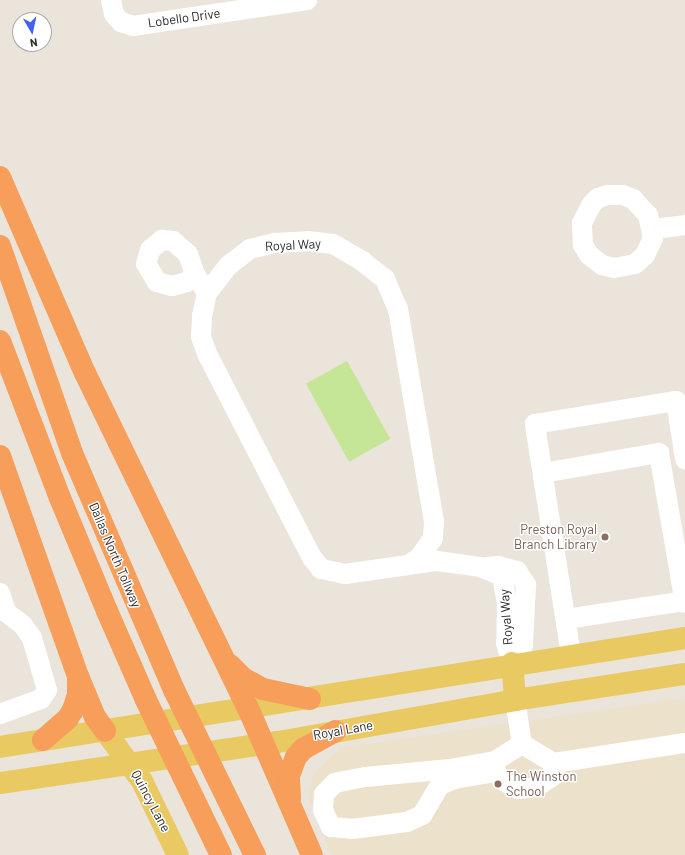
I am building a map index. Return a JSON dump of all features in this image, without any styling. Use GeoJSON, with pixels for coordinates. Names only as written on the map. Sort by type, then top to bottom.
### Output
{"type":"FeatureCollection","features":[{"type":"Feature","properties":{"kind":"highway"},"geometry":{"type":"LineString","coordinates":[[0,177],[85,373],[248,708],[312,855]]}},
{"type":"Feature","properties":{"kind":"highway","name":"Dallas North Tollway"},"geometry":{"type":"LineString","coordinates":[[0,246],[42,370],[84,482],[174,692],[255,855]]}},
{"type":"Feature","properties":{"kind":"highway"},"geometry":{"type":"LineString","coordinates":[[0,341],[60,498],[107,611],[146,700],[221,855]]}},
{"type":"Feature","properties":{"kind":"highway"},"geometry":{"type":"LineString","coordinates":[[0,456],[78,676],[95,717],[105,731]]}},
{"type":"Feature","properties":{"kind":"highway"},"geometry":{"type":"LineString","coordinates":[[223,659],[243,678],[263,688],[310,699]]}},
{"type":"Feature","properties":{"kind":"highway"},"geometry":{"type":"LineString","coordinates":[[43,740],[68,718],[73,710],[78,695],[78,676]]}},
{"type":"Feature","properties":{"kind":"highway"},"geometry":{"type":"LineString","coordinates":[[290,803],[289,776],[296,757],[303,749],[335,731]]}},
{"type":"Feature","properties":{"kind":"main road"},"geometry":{"type":"LineString","coordinates":[[0,747],[310,699],[512,663],[685,638]]}},
{"type":"Feature","properties":{"kind":"main road"},"geometry":{"type":"LineString","coordinates":[[512,663],[515,700]]}},
{"type":"Feature","properties":{"kind":"main road","name":"Royal Lane"},"geometry":{"type":"LineString","coordinates":[[0,782],[130,762],[264,744],[515,700],[685,674]]}},
{"type":"Feature","properties":{"kind":"main road","name":"Quincy Lane"},"geometry":{"type":"LineString","coordinates":[[105,731],[130,762],[142,781],[178,855]]}},
{"type":"Feature","properties":{"kind":"street","name":"Lobello Drive"},"geometry":{"type":"LineString","coordinates":[[111,0],[114,14],[121,22],[133,26],[307,0]]}},
{"type":"Feature","properties":{"kind":"street"},"geometry":{"type":"LineString","coordinates":[[653,229],[685,225]]}},
{"type":"Feature","properties":{"kind":"street","name":"Royal Way"},"geometry":{"type":"LineString","coordinates":[[408,565],[419,558],[433,538],[434,522],[398,309],[385,279],[362,261],[333,244],[308,242],[274,243],[250,249],[228,266],[207,293],[202,316],[201,337],[208,356],[310,556],[321,569],[331,573],[345,574],[437,561],[480,567],[498,566],[517,571],[526,585],[524,645],[512,663]]}},
{"type":"Feature","properties":{"kind":"street"},"geometry":{"type":"LineString","coordinates":[[195,274],[207,293]]}},
{"type":"Feature","properties":{"kind":"street"},"geometry":{"type":"LineString","coordinates":[[571,655],[535,424],[676,401],[685,459]]}},
{"type":"Feature","properties":{"kind":"street"},"geometry":{"type":"LineString","coordinates":[[543,472],[659,453],[685,602],[566,619]]}},
{"type":"Feature","properties":{"kind":"street"},"geometry":{"type":"LineString","coordinates":[[0,714],[41,700],[47,690],[32,638],[23,625],[2,608]]}},
{"type":"Feature","properties":{"kind":"street"},"geometry":{"type":"LineString","coordinates":[[515,700],[522,744]]}},
{"type":"Feature","properties":{"kind":"street"},"geometry":{"type":"LineString","coordinates":[[522,744],[554,763],[685,743]]}},
{"type":"Feature","properties":{"kind":"street"},"geometry":{"type":"LineString","coordinates":[[495,767],[450,769],[365,777],[335,783],[324,794],[323,810],[331,827],[352,830],[407,822],[422,815],[440,785],[495,767],[522,744]]}},
{"type":"Feature","properties":{"kind":"street"},"geometry":{"type":"LineString","coordinates":[[495,767],[505,782],[518,789],[536,787],[553,776],[554,763]]}},
{"type":"Feature","properties":{"kind":"shaded area","name":"The Winston School"},"geometry":{"type":"Polygon","coordinates":[[[685,698],[685,855],[331,855],[308,796],[314,773],[340,748],[685,698]]]}},
{"type":"Feature","properties":{"kind":"green space"},"geometry":{"type":"Polygon","coordinates":[[[347,361],[390,439],[349,462],[306,384],[347,361]]]}},
{"type":"Feature","properties":{"kind":"place","name":"Preston Royal Branch Library"},"geometry":{"type":"Point","coordinates":[605,537]}},
{"type":"Feature","properties":{"kind":"place","name":"The Winston School"},"geometry":{"type":"Point","coordinates":[498,784]}}]}
